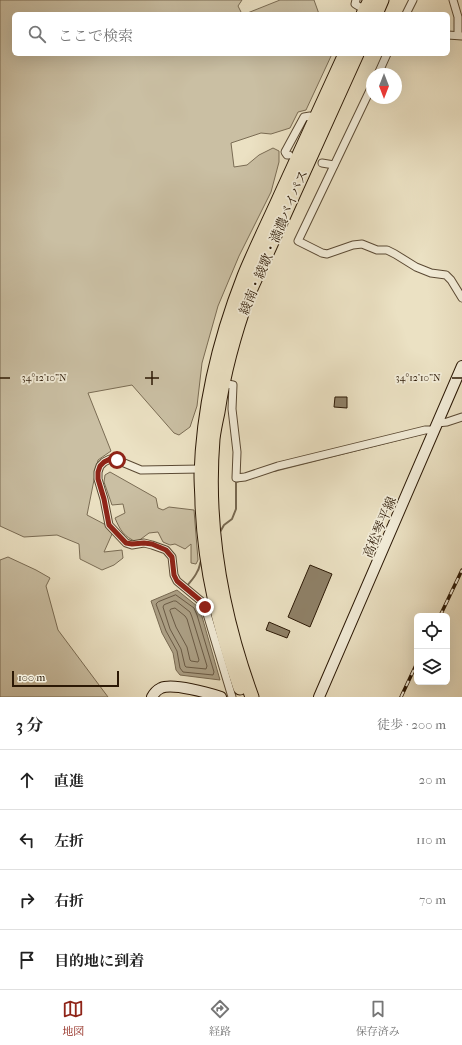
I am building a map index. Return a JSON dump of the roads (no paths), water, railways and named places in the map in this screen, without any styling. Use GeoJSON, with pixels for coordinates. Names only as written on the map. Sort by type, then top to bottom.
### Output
{"type":"FeatureCollection","features":[{"type":"Feature","properties":{"kind":"highway"},"geometry":{"type":"LineString","coordinates":[[368,9],[382,0]]}},
{"type":"Feature","properties":{"kind":"highway","name":"綾南・綾歌・満濃バイパス"},"geometry":{"type":"LineString","coordinates":[[242,697],[218,618],[207,561],[208,520],[214,438],[222,383],[249,292],[320,122],[344,56]]}},
{"type":"Feature","properties":{"kind":"highway","name":"綾南・綾歌・満濃バイパス"},"geometry":{"type":"LineString","coordinates":[[252,697],[236,647],[208,520],[202,470],[209,393],[225,330],[244,275],[320,122],[356,56]]}},
{"type":"Feature","properties":{"kind":"main road","name":"高松琴平線"},"geometry":{"type":"LineString","coordinates":[[319,697],[462,366]]}},
{"type":"Feature","properties":{"kind":"main road"},"geometry":{"type":"LineString","coordinates":[[152,697],[160,688],[169,686],[200,691],[221,697]]}},
{"type":"Feature","properties":{"kind":"street"},"geometry":{"type":"LineString","coordinates":[[356,0],[355,4],[368,9]]}},
{"type":"Feature","properties":{"kind":"street"},"geometry":{"type":"LineString","coordinates":[[407,12],[413,0]]}},
{"type":"Feature","properties":{"kind":"street"},"geometry":{"type":"LineString","coordinates":[[450,34],[460,35],[458,17],[453,0]]}},
{"type":"Feature","properties":{"kind":"street"},"geometry":{"type":"LineString","coordinates":[[381,68],[386,56]]}},
{"type":"Feature","properties":{"kind":"street"},"geometry":{"type":"LineString","coordinates":[[366,98],[298,241],[322,254],[327,254],[353,245],[362,244],[377,250],[387,250],[416,267],[431,273],[446,275],[452,280],[462,298]]}},
{"type":"Feature","properties":{"kind":"street"},"geometry":{"type":"LineString","coordinates":[[289,155],[285,152],[304,117],[310,116],[320,122]]}},
{"type":"Feature","properties":{"kind":"street"},"geometry":{"type":"LineString","coordinates":[[322,163],[334,165]]}},
{"type":"Feature","properties":{"kind":"street"},"geometry":{"type":"LineString","coordinates":[[222,383],[233,385],[232,409],[237,452],[236,478],[245,477],[278,466],[425,430],[462,417]]}},
{"type":"Feature","properties":{"kind":"street"},"geometry":{"type":"LineString","coordinates":[[202,470],[141,470],[117,460],[110,459],[100,466],[98,479],[109,525],[126,543],[152,544],[166,550],[172,557],[174,575],[177,581],[201,601],[205,607],[232,697]]}},
{"type":"Feature","properties":{"kind":"water"},"geometry":{"type":"Polygon","coordinates":[[[177,590],[197,606],[201,613],[220,680],[180,675],[176,670],[173,653],[162,633],[151,601],[177,590]]]}},
{"type":"Feature","properties":{"kind":"waterway"},"geometry":{"type":"LineString","coordinates":[[274,471],[421,434]]}},
{"type":"Feature","properties":{"kind":"waterway"},"geometry":{"type":"LineString","coordinates":[[220,532],[224,525],[232,519],[236,509],[236,482],[239,481]]}},
{"type":"Feature","properties":{"kind":"waterway"},"geometry":{"type":"LineString","coordinates":[[187,586],[194,578],[202,559]]}},
{"type":"Feature","properties":{"kind":"railway"},"geometry":{"type":"LineString","coordinates":[[441,613],[462,570]]}},
{"type":"Feature","properties":{"kind":"railway"},"geometry":{"type":"LineString","coordinates":[[401,697],[414,669]]}}]}
